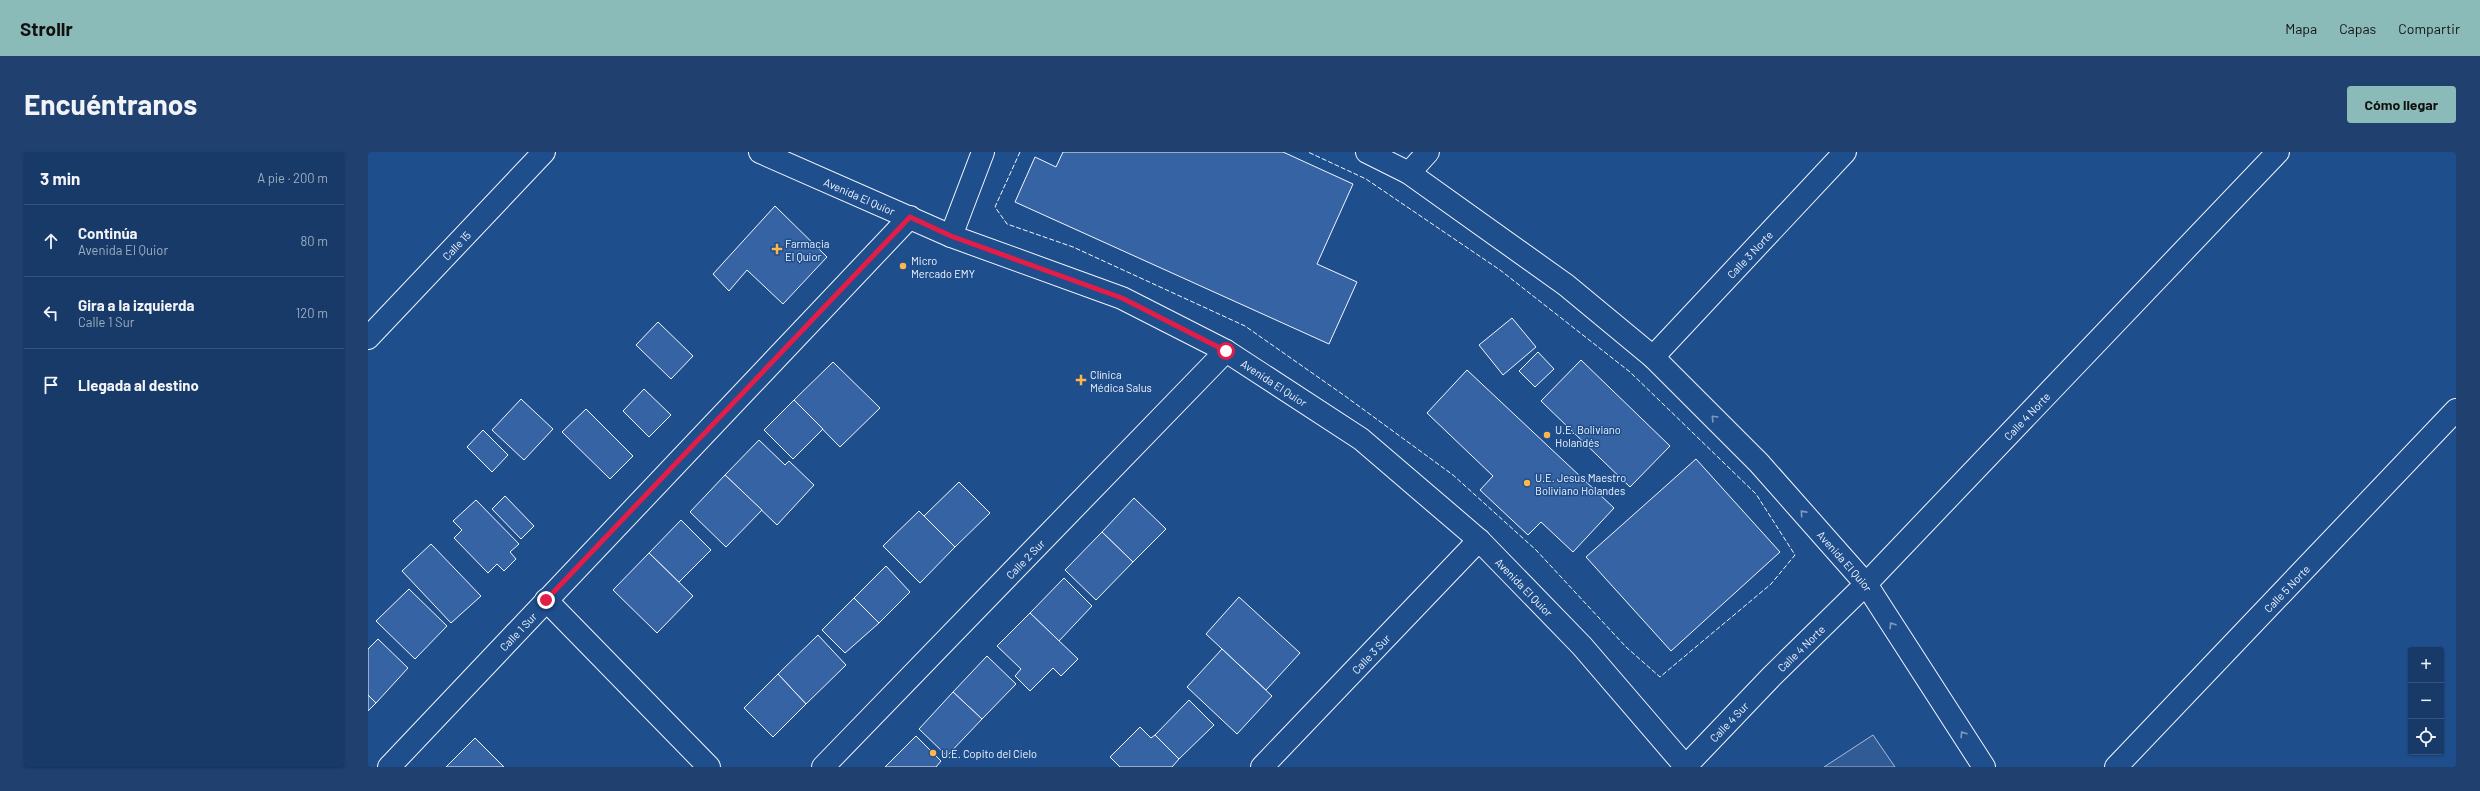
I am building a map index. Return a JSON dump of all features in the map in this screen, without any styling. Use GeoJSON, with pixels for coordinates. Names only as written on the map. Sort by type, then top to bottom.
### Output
{"type":"FeatureCollection","features":[{"type":"Feature","properties":{"kind":"street","name":"Calle 15"},"geometry":{"type":"LineString","coordinates":[[368,338],[544,152]]}},
{"type":"Feature","properties":{"kind":"street","name":"Avenida El Quior"},"geometry":{"type":"LineString","coordinates":[[760,152],[951,236],[1122,298],[1226,351],[1361,439],[1479,540],[1582,646],[1685,767]]}},
{"type":"Feature","properties":{"kind":"street"},"geometry":{"type":"LineString","coordinates":[[951,236],[983,152]]}},
{"type":"Feature","properties":{"kind":"street","name":"Avenida El Quior"},"geometry":{"type":"LineString","coordinates":[[1367,152],[1408,172],[1566,285],[1653,357],[1758,463],[1866,584],[1984,767]]}},
{"type":"Feature","properties":{"kind":"street"},"geometry":{"type":"LineString","coordinates":[[1408,172],[1428,152]]}},
{"type":"Feature","properties":{"kind":"street","name":"Calle 3 Norte"},"geometry":{"type":"LineString","coordinates":[[1653,357],[1845,152]]}},
{"type":"Feature","properties":{"kind":"street","name":"Calle 4 Norte"},"geometry":{"type":"LineString","coordinates":[[1772,676],[1866,584],[2278,152]]}},
{"type":"Feature","properties":{"kind":"street","name":"Calle 1 Sur"},"geometry":{"type":"LineString","coordinates":[[389,767],[910,217]]}},
{"type":"Feature","properties":{"kind":"street","name":"Calle 2 Sur"},"geometry":{"type":"LineString","coordinates":[[823,767],[1226,351]]}},
{"type":"Feature","properties":{"kind":"street","name":"Calle 5 Norte"},"geometry":{"type":"LineString","coordinates":[[2116,767],[2456,410]]}},
{"type":"Feature","properties":{"kind":"street","name":"Calle 3 Sur"},"geometry":{"type":"LineString","coordinates":[[1262,767],[1479,540]]}},
{"type":"Feature","properties":{"kind":"street"},"geometry":{"type":"LineString","coordinates":[[546,600],[709,767]]}},
{"type":"Feature","properties":{"kind":"street","name":"Calle 4 Sur"},"geometry":{"type":"LineString","coordinates":[[1685,767],[1772,676]]}},
{"type":"Feature","properties":{"kind":"shaded area"},"geometry":{"type":"Polygon","coordinates":[[[1873,735],[1895,767],[1824,767],[1873,735]]]}},
{"type":"Feature","properties":{"kind":"building"},"geometry":{"type":"Polygon","coordinates":[[[1063,152],[1283,152],[1353,184],[1317,264],[1357,282],[1329,344],[1015,202],[1035,157],[1056,167],[1063,152]]]}},
{"type":"Feature","properties":{"kind":"building","name":"Farmacia El Quior"},"geometry":{"type":"Polygon","coordinates":[[[775,206],[827,257],[783,304],[747,270],[729,291],[713,274],[775,206]]]}},
{"type":"Feature","properties":{"kind":"building"},"geometry":{"type":"Polygon","coordinates":[[[1512,318],[1536,347],[1503,375],[1479,345],[1512,318]]]}},
{"type":"Feature","properties":{"kind":"building"},"geometry":{"type":"Polygon","coordinates":[[[658,322],[693,356],[671,379],[636,345],[658,322]]]}},
{"type":"Feature","properties":{"kind":"building"},"geometry":{"type":"Polygon","coordinates":[[[1538,352],[1554,369],[1535,387],[1519,371],[1538,352]]]}},
{"type":"Feature","properties":{"kind":"building"},"geometry":{"type":"Polygon","coordinates":[[[1581,360],[1670,446],[1630,487],[1541,401],[1581,360]]]}},
{"type":"Feature","properties":{"kind":"building"},"geometry":{"type":"Polygon","coordinates":[[[833,362],[880,408],[840,447],[794,400],[833,362]]]}},
{"type":"Feature","properties":{"kind":"building"},"geometry":{"type":"Polygon","coordinates":[[[1467,370],[1614,508],[1573,552],[1541,522],[1528,535],[1480,490],[1493,476],[1427,413],[1467,370]]]}},
{"type":"Feature","properties":{"kind":"building"},"geometry":{"type":"Polygon","coordinates":[[[644,389],[671,415],[649,437],[623,411],[644,389]]]}},
{"type":"Feature","properties":{"kind":"building"},"geometry":{"type":"Polygon","coordinates":[[[521,399],[553,429],[524,460],[492,430],[521,399]]]}},
{"type":"Feature","properties":{"kind":"building"},"geometry":{"type":"Polygon","coordinates":[[[794,400],[823,429],[793,459],[764,430],[794,400]]]}},
{"type":"Feature","properties":{"kind":"building"},"geometry":{"type":"Polygon","coordinates":[[[586,409],[633,456],[610,479],[562,432],[586,409]]]}},
{"type":"Feature","properties":{"kind":"building"},"geometry":{"type":"Polygon","coordinates":[[[483,430],[508,455],[492,472],[467,447],[483,430]]]}},
{"type":"Feature","properties":{"kind":"building"},"geometry":{"type":"Polygon","coordinates":[[[759,440],[785,465],[789,461],[814,485],[777,525],[725,475],[759,440]]]}},
{"type":"Feature","properties":{"kind":"building"},"geometry":{"type":"Polygon","coordinates":[[[1696,459],[1780,552],[1671,651],[1586,557],[1696,459]]]}},
{"type":"Feature","properties":{"kind":"building"},"geometry":{"type":"Polygon","coordinates":[[[725,475],[762,510],[726,547],[690,512],[725,475]]]}},
{"type":"Feature","properties":{"kind":"building"},"geometry":{"type":"Polygon","coordinates":[[[959,482],[990,513],[955,547],[924,516],[959,482]]]}},
{"type":"Feature","properties":{"kind":"building"},"geometry":{"type":"Polygon","coordinates":[[[505,496],[534,526],[521,539],[492,509],[505,496]]]}},
{"type":"Feature","properties":{"kind":"building"},"geometry":{"type":"Polygon","coordinates":[[[1134,498],[1166,529],[1133,562],[1102,532],[1134,498]]]}},
{"type":"Feature","properties":{"kind":"building"},"geometry":{"type":"Polygon","coordinates":[[[476,500],[519,544],[510,552],[516,559],[504,571],[497,564],[488,573],[454,538],[462,530],[453,521],[476,500]]]}},
{"type":"Feature","properties":{"kind":"building"},"geometry":{"type":"Polygon","coordinates":[[[919,511],[955,547],[920,583],[883,546],[919,511]]]}},
{"type":"Feature","properties":{"kind":"building"},"geometry":{"type":"Polygon","coordinates":[[[681,520],[711,550],[679,582],[649,553],[681,520]]]}},
{"type":"Feature","properties":{"kind":"building"},"geometry":{"type":"Polygon","coordinates":[[[1102,532],[1133,562],[1096,600],[1065,570],[1102,532]]]}},
{"type":"Feature","properties":{"kind":"building"},"geometry":{"type":"Polygon","coordinates":[[[431,544],[481,596],[451,623],[402,571],[431,544]]]}},
{"type":"Feature","properties":{"kind":"building"},"geometry":{"type":"Polygon","coordinates":[[[649,553],[693,596],[657,633],[613,590],[649,553]]]}},
{"type":"Feature","properties":{"kind":"building"},"geometry":{"type":"Polygon","coordinates":[[[886,566],[910,592],[879,623],[854,598],[886,566]]]}},
{"type":"Feature","properties":{"kind":"building"},"geometry":{"type":"Polygon","coordinates":[[[1064,578],[1092,606],[1059,641],[1030,613],[1064,578]]]}},
{"type":"Feature","properties":{"kind":"building"},"geometry":{"type":"Polygon","coordinates":[[[409,589],[447,626],[415,659],[376,621],[409,589]]]}},
{"type":"Feature","properties":{"kind":"building"},"geometry":{"type":"Polygon","coordinates":[[[1239,597],[1300,653],[1266,690],[1206,634],[1239,597]]]}},
{"type":"Feature","properties":{"kind":"building"},"geometry":{"type":"Polygon","coordinates":[[[854,598],[879,623],[845,653],[822,630],[854,598]]]}},
{"type":"Feature","properties":{"kind":"building"},"geometry":{"type":"Polygon","coordinates":[[[1030,613],[1078,659],[1061,676],[1053,668],[1030,691],[1015,676],[1021,669],[997,646],[1030,613]]]}},
{"type":"Feature","properties":{"kind":"building"},"geometry":{"type":"Polygon","coordinates":[[[818,635],[846,665],[806,704],[778,674],[818,635]]]}},
{"type":"Feature","properties":{"kind":"building"},"geometry":{"type":"Polygon","coordinates":[[[378,639],[408,668],[376,703],[368,695],[368,649],[378,639]]]}},
{"type":"Feature","properties":{"kind":"building"},"geometry":{"type":"Polygon","coordinates":[[[1222,649],[1272,696],[1237,734],[1187,687],[1222,649]]]}},
{"type":"Feature","properties":{"kind":"building"},"geometry":{"type":"Polygon","coordinates":[[[987,656],[1016,684],[982,719],[953,692],[987,656]]]}},
{"type":"Feature","properties":{"kind":"building"},"geometry":{"type":"Polygon","coordinates":[[[778,674],[806,704],[773,737],[744,708],[778,674]]]}},
{"type":"Feature","properties":{"kind":"building"},"geometry":{"type":"Polygon","coordinates":[[[953,692],[982,719],[947,756],[919,729],[953,692]]]}},
{"type":"Feature","properties":{"kind":"building"},"geometry":{"type":"Polygon","coordinates":[[[368,695],[376,703],[368,711],[368,695]]]}},
{"type":"Feature","properties":{"kind":"building"},"geometry":{"type":"Polygon","coordinates":[[[1189,700],[1214,725],[1179,759],[1155,735],[1189,700]]]}},
{"type":"Feature","properties":{"kind":"building"},"geometry":{"type":"Polygon","coordinates":[[[1140,727],[1151,738],[1155,735],[1179,759],[1172,767],[1120,767],[1110,757],[1140,727]]]}},
{"type":"Feature","properties":{"kind":"building"},"geometry":{"type":"Polygon","coordinates":[[[916,736],[941,761],[936,767],[885,767],[916,736]]]}},
{"type":"Feature","properties":{"kind":"building"},"geometry":{"type":"Polygon","coordinates":[[[475,738],[504,767],[446,767],[475,738]]]}},
{"type":"Feature","properties":{"kind":"fence"},"geometry":{"type":"LineString","coordinates":[[1020,152],[995,207],[1007,224],[1073,247],[1245,326],[1345,396],[1453,475],[1536,550],[1626,647],[1660,677],[1771,584],[1795,555],[1756,494],[1630,372],[1500,270],[1366,179],[1308,152]]}},
{"type":"Feature","properties":{"kind":"place","name":"Farmacia El Quior"},"geometry":{"type":"Point","coordinates":[777,249]}},
{"type":"Feature","properties":{"kind":"place","name":"Micro Mercado EMY"},"geometry":{"type":"Point","coordinates":[903,266]}},
{"type":"Feature","properties":{"kind":"place","name":"Clínica Médica Salus"},"geometry":{"type":"Point","coordinates":[1081,380]}},
{"type":"Feature","properties":{"kind":"place","name":"U.E. Boliviano Holandés"},"geometry":{"type":"Point","coordinates":[1547,435]}},
{"type":"Feature","properties":{"kind":"place","name":"U.E. Jesus Maestro Boliviano Holandes"},"geometry":{"type":"Point","coordinates":[1527,483]}},
{"type":"Feature","properties":{"kind":"place","name":"U.E. Copito del Cielo"},"geometry":{"type":"Point","coordinates":[933,753]}},
{"type":"Feature","properties":{"kind":"route"},"geometry":{"type":"LineString","coordinates":[[546,600],[910,217],[951,236],[1122,298],[1226,351]]}}]}
